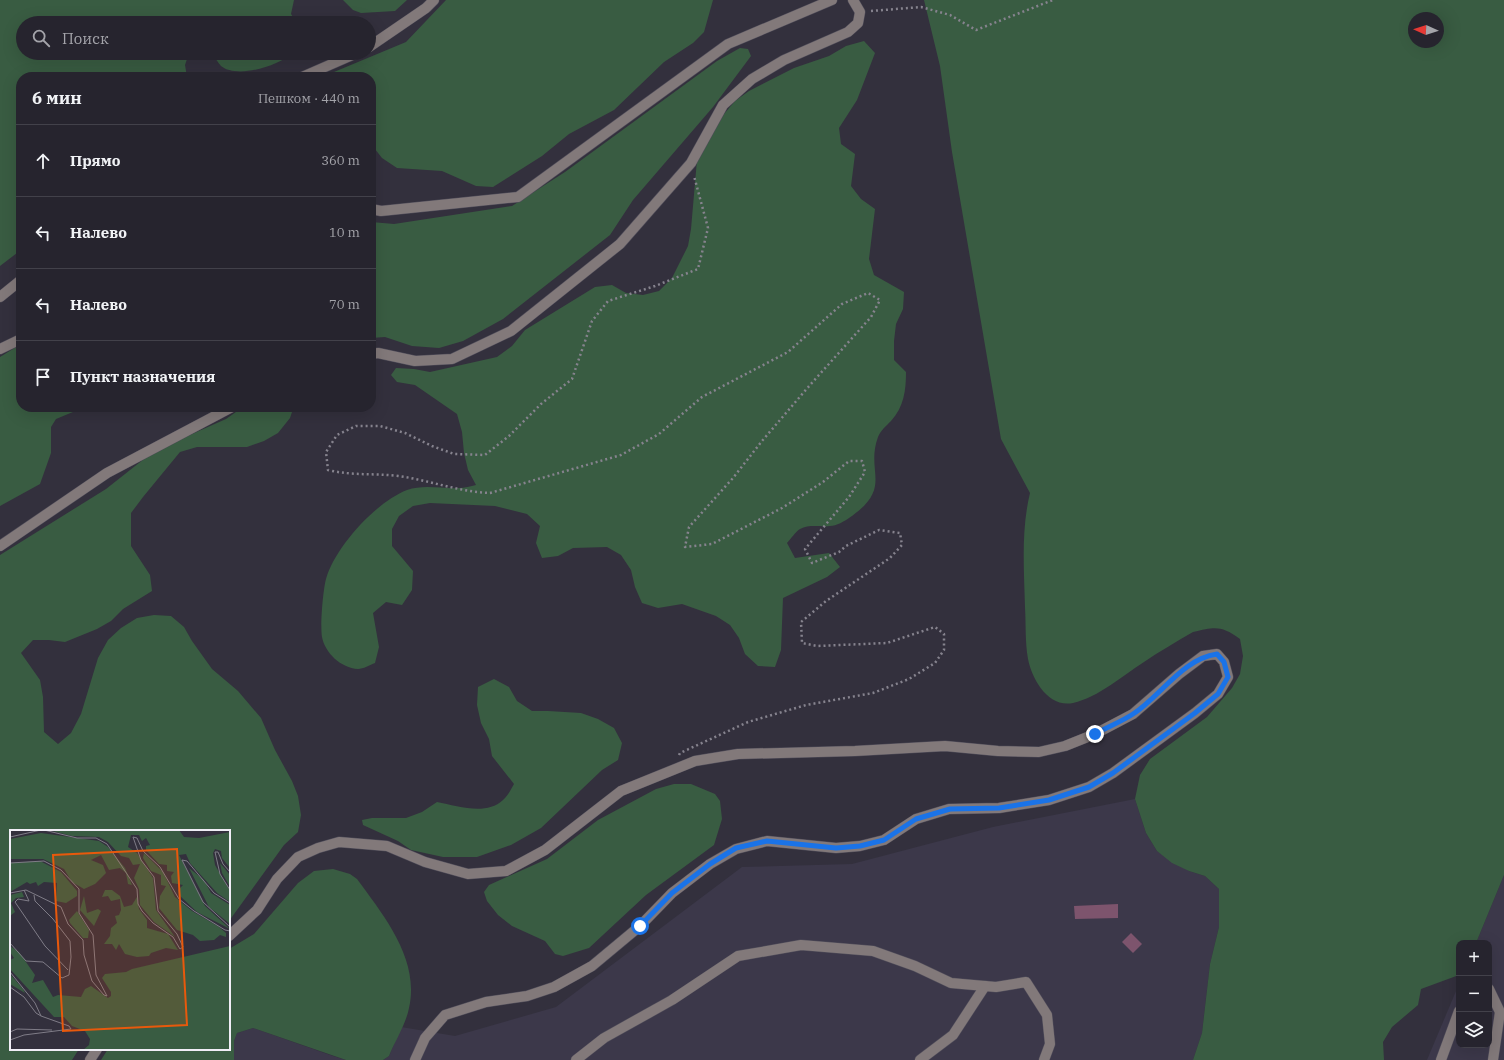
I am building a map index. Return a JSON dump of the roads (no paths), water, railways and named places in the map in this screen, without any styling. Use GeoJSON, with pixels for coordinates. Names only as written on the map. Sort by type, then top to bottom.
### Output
{"type":"FeatureCollection","features":[{"type":"Feature","properties":{"kind":"street"},"geometry":{"type":"LineString","coordinates":[[376,42],[426,8],[434,0]]}},
{"type":"Feature","properties":{"kind":"street"},"geometry":{"type":"LineString","coordinates":[[376,210],[381,211],[518,196],[728,44],[832,0]]}},
{"type":"Feature","properties":{"kind":"street"},"geometry":{"type":"LineString","coordinates":[[376,353],[415,361],[452,359],[511,331],[620,244],[691,163],[723,105],[752,78],[784,60],[848,32],[858,24],[860,12],[853,0]]}},
{"type":"Feature","properties":{"kind":"street"},"geometry":{"type":"LineString","coordinates":[[313,72],[341,60]]}},
{"type":"Feature","properties":{"kind":"street"},"geometry":{"type":"LineString","coordinates":[[0,297],[16,284]]}},
{"type":"Feature","properties":{"kind":"street"},"geometry":{"type":"LineString","coordinates":[[0,349],[16,341]]}},
{"type":"Feature","properties":{"kind":"street"},"geometry":{"type":"LineString","coordinates":[[0,546],[107,473],[223,412]]}},
{"type":"Feature","properties":{"kind":"street"},"geometry":{"type":"LineString","coordinates":[[230,935],[257,910],[277,879],[298,857],[318,848],[339,842],[387,846],[425,862],[468,874],[506,871],[545,850],[621,790],[695,761],[738,754],[855,752],[946,746],[998,751],[1039,752],[1065,746],[1095,734],[1134,714],[1179,674],[1203,656],[1217,654],[1224,662],[1228,677],[1218,694],[1195,713],[1113,773],[1089,787],[1049,800],[1006,807],[950,809],[916,819],[884,840],[860,846],[836,848],[767,841],[736,848],[710,864],[672,893],[640,926],[592,966],[554,987],[527,996],[486,1002],[445,1015],[425,1038],[416,1060]]}},
{"type":"Feature","properties":{"kind":"street"},"geometry":{"type":"LineString","coordinates":[[576,1060],[604,1038],[672,1000],[738,956],[801,945],[873,951],[915,966],[951,983],[996,987],[1026,982],[1047,1015],[1050,1044],[1044,1060]]}},
{"type":"Feature","properties":{"kind":"street"},"geometry":{"type":"LineString","coordinates":[[920,1060],[953,1036],[985,986]]}},
{"type":"Feature","properties":{"kind":"street"},"geometry":{"type":"LineString","coordinates":[[1492,995],[1500,1012],[1493,1060]]}},
{"type":"Feature","properties":{"kind":"street"},"geometry":{"type":"LineString","coordinates":[[1441,1060],[1459,1012]]}},
{"type":"Feature","properties":{"kind":"street"},"geometry":{"type":"LineString","coordinates":[[90,1060],[96,1050]]}}]}
